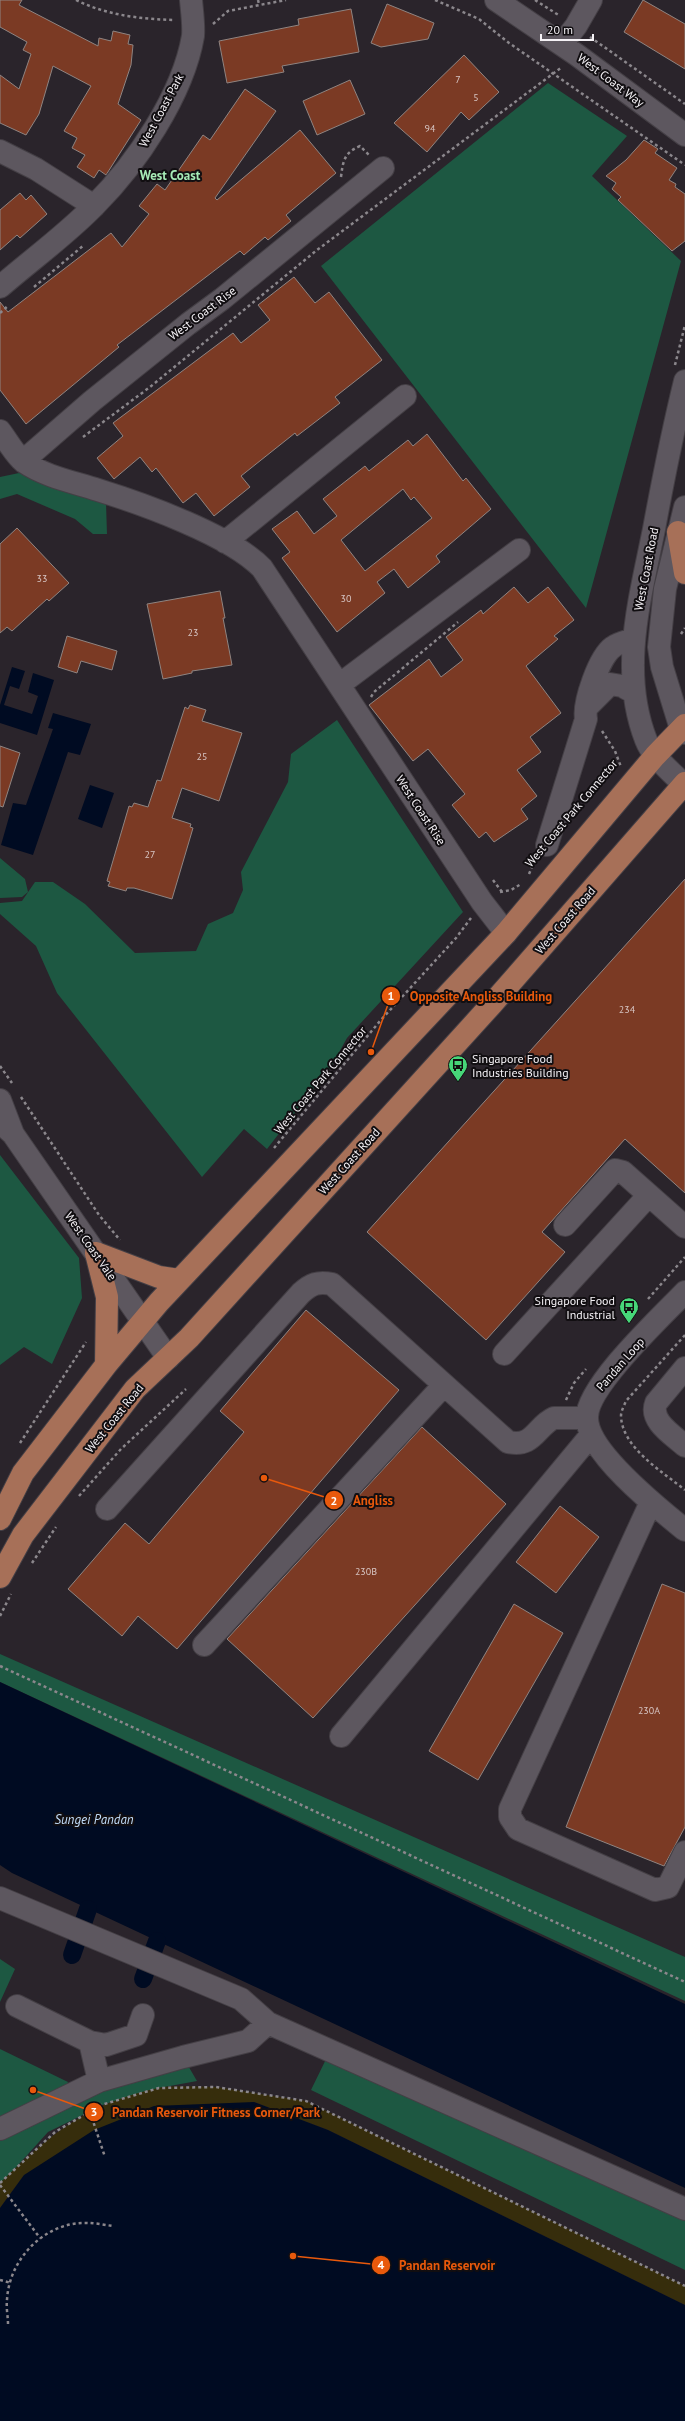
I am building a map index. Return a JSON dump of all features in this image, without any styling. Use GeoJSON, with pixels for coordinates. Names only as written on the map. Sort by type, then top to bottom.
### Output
{"type":"FeatureCollection","features":[{"type":"Feature","properties":{"kind":"main road"},"geometry":{"type":"LineString","coordinates":[[678,532],[685,573]]}},
{"type":"Feature","properties":{"kind":"main road"},"geometry":{"type":"LineString","coordinates":[[0,1519],[23,1473],[106,1365],[143,1321],[179,1280],[506,933],[656,756],[684,729]]}},
{"type":"Feature","properties":{"kind":"main road","name":"West Coast Road"},"geometry":{"type":"LineString","coordinates":[[6,1585],[23,1535],[135,1389],[189,1338],[492,1004],[685,784]]}},
{"type":"Feature","properties":{"kind":"main road"},"geometry":{"type":"LineString","coordinates":[[96,1253],[159,1277],[179,1280]]}},
{"type":"Feature","properties":{"kind":"main road"},"geometry":{"type":"LineString","coordinates":[[96,1253],[107,1298],[106,1365]]}},
{"type":"Feature","properties":{"kind":"street","name":"West Coast Park"},"geometry":{"type":"LineString","coordinates":[[0,287],[94,206],[136,156],[171,97],[188,58],[193,35],[191,0]]}},
{"type":"Feature","properties":{"kind":"street","name":"West Coast Way"},"geometry":{"type":"LineString","coordinates":[[496,0],[562,44],[685,135]]}},
{"type":"Feature","properties":{"kind":"street"},"geometry":{"type":"LineString","coordinates":[[562,44],[576,26],[591,0]]}},
{"type":"Feature","properties":{"kind":"street"},"geometry":{"type":"LineString","coordinates":[[0,151],[36,169],[94,206]]}},
{"type":"Feature","properties":{"kind":"street","name":"West Coast Rise"},"geometry":{"type":"LineString","coordinates":[[23,461],[92,401],[234,289],[383,168]]}},
{"type":"Feature","properties":{"kind":"street","name":"West Coast Road"},"geometry":{"type":"LineString","coordinates":[[685,381],[674,425],[634,639],[631,671],[633,692],[646,742],[656,756],[685,784]]}},
{"type":"Feature","properties":{"kind":"street"},"geometry":{"type":"LineString","coordinates":[[225,542],[405,396]]}},
{"type":"Feature","properties":{"kind":"street","name":"West Coast Rise"},"geometry":{"type":"LineString","coordinates":[[0,431],[23,461],[48,474],[150,508],[225,542],[253,559],[262,568],[339,685],[475,909],[506,933]]}},
{"type":"Feature","properties":{"kind":"street","name":"West Coast Road"},"geometry":{"type":"LineString","coordinates":[[684,729],[662,666],[659,647],[665,589],[685,507]]}},
{"type":"Feature","properties":{"kind":"street"},"geometry":{"type":"LineString","coordinates":[[339,685],[519,550]]}},
{"type":"Feature","properties":{"kind":"street"},"geometry":{"type":"LineString","coordinates":[[547,845],[586,719],[584,709],[593,678],[612,647],[634,639]]}},
{"type":"Feature","properties":{"kind":"street"},"geometry":{"type":"LineString","coordinates":[[584,709],[610,684],[622,686],[633,692]]}},
{"type":"Feature","properties":{"kind":"street","name":"West Coast Vale"},"geometry":{"type":"LineString","coordinates":[[11,1093],[6,1128],[96,1253],[168,1358]]}},
{"type":"Feature","properties":{"kind":"street"},"geometry":{"type":"LineString","coordinates":[[565,1225],[615,1170],[623,1172],[683,1222]]}},
{"type":"Feature","properties":{"kind":"street"},"geometry":{"type":"LineString","coordinates":[[504,1354],[649,1195]]}},
{"type":"Feature","properties":{"kind":"street"},"geometry":{"type":"LineString","coordinates":[[107,1509],[300,1293],[314,1284],[322,1282],[332,1284],[508,1442],[514,1444],[530,1440],[550,1420],[560,1418],[589,1427],[604,1455],[651,1502],[685,1530]]}},
{"type":"Feature","properties":{"kind":"street","name":"Pandan Loop"},"geometry":{"type":"LineString","coordinates":[[589,1427],[589,1404],[602,1381],[685,1292]]}},
{"type":"Feature","properties":{"kind":"street"},"geometry":{"type":"LineString","coordinates":[[685,1368],[656,1403],[654,1410],[656,1419],[685,1446]]}},
{"type":"Feature","properties":{"kind":"street"},"geometry":{"type":"LineString","coordinates":[[204,1645],[444,1385]]}},
{"type":"Feature","properties":{"kind":"street"},"geometry":{"type":"LineString","coordinates":[[341,1736],[589,1427]]}},
{"type":"Feature","properties":{"kind":"street"},"geometry":{"type":"LineString","coordinates":[[651,1502],[510,1809],[510,1817],[518,1829],[655,1890],[668,1887],[685,1852]]}},
{"type":"Feature","properties":{"kind":"street"},"geometry":{"type":"LineString","coordinates":[[0,1898],[241,1999],[268,2024],[685,2209]]}},
{"type":"Feature","properties":{"kind":"street"},"geometry":{"type":"LineString","coordinates":[[17,2006],[90,2042],[106,2045],[136,2035],[143,2015]]}},
{"type":"Feature","properties":{"kind":"street"},"geometry":{"type":"LineString","coordinates":[[0,2129],[99,2080],[248,2041],[268,2024]]}},
{"type":"Feature","properties":{"kind":"street"},"geometry":{"type":"LineString","coordinates":[[90,2042],[99,2080]]}},
{"type":"Feature","properties":{"kind":"path"},"geometry":{"type":"LineString","coordinates":[[76,0],[88,6],[121,15],[178,20]]}},
{"type":"Feature","properties":{"kind":"path"},"geometry":{"type":"LineString","coordinates":[[258,0],[259,4]]}},
{"type":"Feature","properties":{"kind":"path"},"geometry":{"type":"LineString","coordinates":[[435,0],[478,19],[553,74],[685,166]]}},
{"type":"Feature","properties":{"kind":"path"},"geometry":{"type":"LineString","coordinates":[[535,0],[576,26],[685,104]]}},
{"type":"Feature","properties":{"kind":"path"},"geometry":{"type":"LineString","coordinates":[[77,442],[150,387],[317,250],[553,74]]}},
{"type":"Feature","properties":{"kind":"path"},"geometry":{"type":"LineString","coordinates":[[370,698],[374,692],[459,622]]}},
{"type":"Feature","properties":{"kind":"path","name":"West Coast Park Connector"},"geometry":{"type":"LineString","coordinates":[[618,773],[624,764]]}},
{"type":"Feature","properties":{"kind":"path","name":"West Coast Park Connector"},"geometry":{"type":"LineString","coordinates":[[269,1154],[328,1083],[456,938],[468,922],[475,909],[490,894],[511,890],[527,880],[537,868]]}},
{"type":"Feature","properties":{"kind":"path"},"geometry":{"type":"LineString","coordinates":[[468,922],[475,909]]}},
{"type":"Feature","properties":{"kind":"path"},"geometry":{"type":"LineString","coordinates":[[0,1066],[11,1093],[99,1215],[124,1243]]}},
{"type":"Feature","properties":{"kind":"path"},"geometry":{"type":"LineString","coordinates":[[644,1304],[685,1257]]}},
{"type":"Feature","properties":{"kind":"path"},"geometry":{"type":"LineString","coordinates":[[15,1449],[86,1341]]}},
{"type":"Feature","properties":{"kind":"path"},"geometry":{"type":"LineString","coordinates":[[560,1418],[564,1404],[574,1383],[589,1366]]}},
{"type":"Feature","properties":{"kind":"path"},"geometry":{"type":"LineString","coordinates":[[77,1499],[121,1449],[189,1387]]}},
{"type":"Feature","properties":{"kind":"path"},"geometry":{"type":"LineString","coordinates":[[29,1568],[58,1523]]}},
{"type":"Feature","properties":{"kind":"path"},"geometry":{"type":"LineString","coordinates":[[0,1616],[6,1585]]}},
{"type":"Feature","properties":{"kind":"path"},"geometry":{"type":"LineString","coordinates":[[0,1666],[685,1982]]}},
{"type":"Feature","properties":{"kind":"path"},"geometry":{"type":"LineString","coordinates":[[40,2238],[0,2184],[55,2132],[102,2105],[159,2088],[216,2087],[306,2101],[685,2286]]}},
{"type":"Feature","properties":{"kind":"path"},"geometry":{"type":"LineString","coordinates":[[90,2112],[105,2157]]}},
{"type":"Feature","properties":{"kind":"path"},"geometry":{"type":"LineString","coordinates":[[8,2324],[7,2299],[21,2256],[40,2238],[64,2226],[87,2222],[113,2226]]}},
{"type":"Feature","properties":{"kind":"path"},"geometry":{"type":"LineString","coordinates":[[0,2280],[11,2283]]}},
{"type":"Feature","properties":{"kind":"green space"},"geometry":{"type":"Polygon","coordinates":[[[548,83],[627,136],[592,176],[681,261],[586,608],[321,266],[548,83]]]}},
{"type":"Feature","properties":{"kind":"green space"},"geometry":{"type":"Polygon","coordinates":[[[19,473],[106,503],[107,534],[93,534],[75,519],[17,494],[0,499],[0,477],[19,473]]]}},
{"type":"Feature","properties":{"kind":"green space"},"geometry":{"type":"Polygon","coordinates":[[[337,720],[463,912],[347,1038],[332,1065],[267,1149],[244,1129],[202,1177],[57,993],[36,946],[0,914],[0,903],[22,901],[35,882],[53,882],[85,904],[135,953],[196,951],[208,924],[233,913],[243,890],[241,872],[288,782],[291,754],[337,720]]]}},
{"type":"Feature","properties":{"kind":"green space"},"geometry":{"type":"Polygon","coordinates":[[[0,858],[25,879],[28,892],[22,897],[0,898],[0,858]]]}},
{"type":"Feature","properties":{"kind":"green space"},"geometry":{"type":"Polygon","coordinates":[[[0,1155],[79,1258],[82,1298],[52,1364],[24,1347],[0,1365],[0,1155]]]}},
{"type":"Feature","properties":{"kind":"green space"},"geometry":{"type":"Polygon","coordinates":[[[0,1654],[685,1957],[685,2001],[0,1682],[0,1654]]]}},
{"type":"Feature","properties":{"kind":"green space"},"geometry":{"type":"Polygon","coordinates":[[[0,1959],[15,1969],[0,2002],[0,1959]]]}},
{"type":"Feature","properties":{"kind":"green space"},"geometry":{"type":"Polygon","coordinates":[[[0,2049],[68,2082],[63,2097],[183,2057],[197,2081],[159,2088],[105,2104],[48,2132],[0,2185],[0,2049]]]}},
{"type":"Feature","properties":{"kind":"green space"},"geometry":{"type":"Polygon","coordinates":[[[330,2051],[685,2209],[685,2270],[311,2090],[330,2051]]]}},
{"type":"Feature","properties":{"kind":"sand"},"geometry":{"type":"Polygon","coordinates":[[[180,2086],[216,2087],[306,2101],[685,2286],[685,2305],[328,2130],[254,2102],[24,2175],[0,2208],[0,2183],[18,2165],[54,2135],[90,2112],[133,2094],[158,2088],[180,2086]]]}},
{"type":"Feature","properties":{"kind":"water"},"geometry":{"type":"Polygon","coordinates":[[[12,667],[25,671],[19,689],[10,686],[4,705],[32,714],[38,696],[28,692],[33,673],[54,680],[37,735],[0,723],[0,705],[12,667]]]}},
{"type":"Feature","properties":{"kind":"water"},"geometry":{"type":"Polygon","coordinates":[[[53,713],[91,724],[80,755],[68,752],[33,855],[1,845],[13,803],[26,805],[53,729],[48,728],[53,713]]]}},
{"type":"Feature","properties":{"kind":"water"},"geometry":{"type":"Polygon","coordinates":[[[90,785],[114,793],[102,828],[78,819],[90,785]]]}},
{"type":"Feature","properties":{"kind":"water","name":"Sungei Pandan"},"geometry":{"type":"Polygon","coordinates":[[[0,1682],[685,2004],[685,2188],[12,1873],[0,1865],[0,1682]]]}},
{"type":"Feature","properties":{"kind":"water"},"geometry":{"type":"Polygon","coordinates":[[[254,2102],[328,2130],[685,2305],[685,2421],[0,2421],[0,2208],[24,2175],[94,2130],[154,2106],[254,2102]]]}},
{"type":"Feature","properties":{"kind":"building"},"geometry":{"type":"Polygon","coordinates":[[[0,0],[22,0],[19,5],[98,46],[99,38],[111,41],[113,31],[130,35],[128,44],[133,45],[131,65],[118,104],[141,120],[106,175],[99,170],[94,178],[77,167],[85,155],[72,148],[77,138],[64,131],[91,86],[53,66],[39,114],[26,135],[0,123],[0,75],[19,89],[31,54],[23,50],[27,42],[0,27],[0,0]]]}},
{"type":"Feature","properties":{"kind":"building"},"geometry":{"type":"Polygon","coordinates":[[[643,0],[685,24],[685,69],[624,32],[643,0]]]}},
{"type":"Feature","properties":{"kind":"building"},"geometry":{"type":"Polygon","coordinates":[[[387,4],[434,23],[428,39],[381,47],[371,43],[387,4]]]}},
{"type":"Feature","properties":{"kind":"building"},"geometry":{"type":"Polygon","coordinates":[[[351,9],[359,52],[282,66],[284,72],[227,83],[219,41],[299,25],[298,19],[351,9]]]}},
{"type":"Feature","properties":{"kind":"building"},"geometry":{"type":"Polygon","coordinates":[[[464,55],[499,92],[469,120],[461,112],[427,152],[394,123],[464,55]]]}},
{"type":"Feature","properties":{"kind":"building"},"geometry":{"type":"Polygon","coordinates":[[[350,80],[365,114],[317,135],[303,101],[350,80]]]}},
{"type":"Feature","properties":{"kind":"building"},"geometry":{"type":"Polygon","coordinates":[[[245,89],[276,111],[215,198],[217,200],[300,130],[336,173],[286,215],[291,221],[268,240],[265,237],[244,255],[240,251],[117,345],[119,347],[26,424],[0,390],[0,302],[8,312],[111,233],[122,247],[149,214],[139,206],[157,184],[165,190],[203,135],[210,140],[245,89]]]}},
{"type":"Feature","properties":{"kind":"building"},"geometry":{"type":"Polygon","coordinates":[[[644,140],[658,149],[655,153],[677,168],[669,180],[676,184],[675,187],[685,194],[685,241],[672,251],[618,200],[621,197],[612,189],[616,183],[606,176],[626,160],[644,140]]]}},
{"type":"Feature","properties":{"kind":"building"},"geometry":{"type":"Polygon","coordinates":[[[20,193],[26,200],[31,195],[47,214],[20,238],[17,235],[0,250],[0,210],[20,193]]]}},
{"type":"Feature","properties":{"kind":"building"},"geometry":{"type":"Polygon","coordinates":[[[294,277],[315,303],[329,292],[382,360],[335,397],[340,403],[297,436],[295,433],[241,476],[250,487],[214,516],[196,493],[183,503],[156,468],[152,472],[140,457],[114,479],[97,458],[123,436],[113,423],[233,333],[241,343],[270,320],[258,305],[294,277]]]}},
{"type":"Feature","properties":{"kind":"building"},"geometry":{"type":"Polygon","coordinates":[[[427,434],[463,481],[466,478],[491,509],[436,556],[440,562],[408,588],[394,569],[377,582],[385,593],[337,632],[282,558],[290,552],[272,529],[297,511],[314,534],[337,516],[323,499],[365,466],[369,471],[408,440],[413,446],[427,434]],[[403,489],[341,540],[365,571],[432,518],[414,497],[411,500],[403,489]]]}},
{"type":"Feature","properties":{"kind":"building"},"geometry":{"type":"Polygon","coordinates":[[[17,528],[69,583],[49,601],[47,599],[12,631],[7,627],[0,633],[0,544],[17,528]]]}},
{"type":"Feature","properties":{"kind":"building"},"geometry":{"type":"Polygon","coordinates":[[[514,587],[528,603],[548,587],[574,620],[554,636],[558,639],[526,666],[561,713],[530,737],[541,752],[517,770],[537,796],[521,809],[528,819],[494,842],[486,832],[479,838],[452,805],[465,794],[428,749],[413,761],[369,705],[429,659],[441,677],[463,660],[446,637],[481,610],[483,614],[514,587]]]}},
{"type":"Feature","properties":{"kind":"building"},"geometry":{"type":"Polygon","coordinates":[[[220,591],[225,618],[223,618],[232,665],[192,671],[192,673],[163,679],[147,604],[220,591]]]}},
{"type":"Feature","properties":{"kind":"building"},"geometry":{"type":"Polygon","coordinates":[[[67,636],[117,651],[112,670],[81,661],[77,673],[58,667],[67,636]]]}},
{"type":"Feature","properties":{"kind":"building"},"geometry":{"type":"Polygon","coordinates":[[[190,705],[206,710],[202,721],[242,733],[219,801],[182,788],[172,818],[191,824],[190,827],[193,828],[172,899],[134,888],[127,888],[126,891],[108,886],[110,882],[107,881],[129,806],[132,807],[134,803],[148,807],[157,780],[161,781],[185,707],[188,709],[190,705]]]}},
{"type":"Feature","properties":{"kind":"building"},"geometry":{"type":"Polygon","coordinates":[[[0,746],[20,753],[3,807],[0,806],[0,746]]]}},
{"type":"Feature","properties":{"kind":"building"},"geometry":{"type":"Polygon","coordinates":[[[685,879],[685,1193],[625,1139],[542,1232],[565,1252],[486,1340],[367,1232],[685,879]]]}},
{"type":"Feature","properties":{"kind":"building"},"geometry":{"type":"Polygon","coordinates":[[[306,1310],[399,1390],[177,1649],[138,1616],[122,1636],[68,1589],[125,1523],[149,1544],[244,1432],[220,1411],[306,1310]]]}},
{"type":"Feature","properties":{"kind":"building"},"geometry":{"type":"Polygon","coordinates":[[[422,1427],[506,1504],[313,1718],[227,1639],[422,1427]]]}},
{"type":"Feature","properties":{"kind":"building"},"geometry":{"type":"Polygon","coordinates":[[[560,1506],[599,1537],[556,1593],[516,1562],[560,1506]]]}},
{"type":"Feature","properties":{"kind":"building"},"geometry":{"type":"Polygon","coordinates":[[[662,1584],[685,1593],[685,1827],[664,1866],[566,1827],[662,1584]]]}},
{"type":"Feature","properties":{"kind":"building"},"geometry":{"type":"Polygon","coordinates":[[[514,1604],[563,1633],[478,1780],[429,1751],[514,1604]]]}},
{"type":"Feature","properties":{"kind":"waterway"},"geometry":{"type":"LineString","coordinates":[[72,1955],[88,1909]]}},
{"type":"Feature","properties":{"kind":"waterway"},"geometry":{"type":"LineString","coordinates":[[143,1979],[157,1941]]}},
{"type":"Feature","properties":{"kind":"place","name":"Opposite Angliss Building"},"geometry":{"type":"Point","coordinates":[371,1052]}},
{"type":"Feature","properties":{"kind":"place","name":"Singapore Food Industries Building"},"geometry":{"type":"Point","coordinates":[458,1082]}},
{"type":"Feature","properties":{"kind":"place","name":"Singapore Food Industrial"},"geometry":{"type":"Point","coordinates":[629,1324]}},
{"type":"Feature","properties":{"kind":"place","name":"Angliss"},"geometry":{"type":"Point","coordinates":[264,1478]}},
{"type":"Feature","properties":{"kind":"place","name":"Pandan Reservoir Fitness Corner/Park"},"geometry":{"type":"Point","coordinates":[33,2090]}},
{"type":"Feature","properties":{"kind":"place","name":"Pandan Reservoir"},"geometry":{"type":"Point","coordinates":[293,2256]}},
{"type":"Feature","properties":{"kind":"district","name":"West Coast"},"geometry":{"type":"Point","coordinates":[170,175]}}]}
